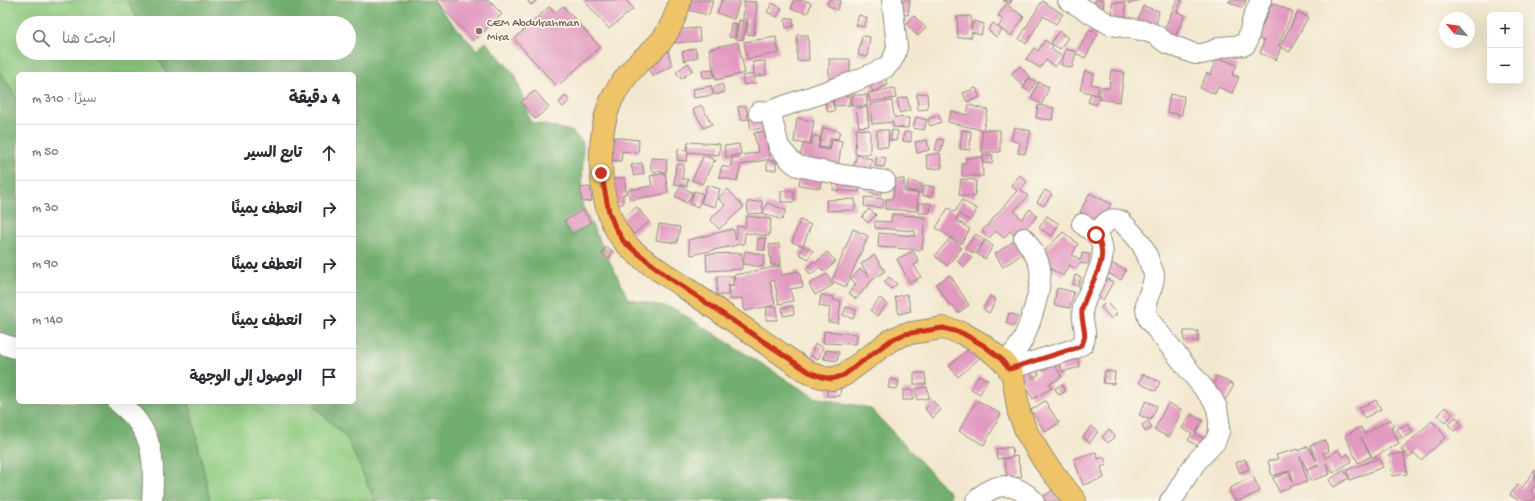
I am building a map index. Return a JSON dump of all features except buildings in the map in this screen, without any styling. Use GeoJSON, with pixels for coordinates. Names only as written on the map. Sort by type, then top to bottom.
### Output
{"type":"FeatureCollection","features":[{"type":"Feature","properties":{"kind":"main road"},"geometry":{"type":"LineString","coordinates":[[680,0],[675,17],[664,37],[637,64],[624,81],[612,100],[606,119],[603,138],[601,173],[609,212],[615,227],[624,242],[668,277],[809,372],[822,377],[832,379],[844,375],[891,340],[905,334],[943,328],[962,333],[983,345],[1007,366],[1013,376],[1019,413],[1027,433],[1044,461],[1075,501]]}},
{"type":"Feature","properties":{"kind":"street"},"geometry":{"type":"LineString","coordinates":[[885,181],[822,171],[798,166],[791,162],[779,146],[764,111],[853,82],[877,72],[888,65],[895,55],[897,47],[892,0]]}},
{"type":"Feature","properties":{"kind":"street"},"geometry":{"type":"LineString","coordinates":[[1068,0],[1112,25],[1156,35],[1166,44],[1195,54],[1202,54],[1221,47],[1245,45],[1253,18],[1261,0]]}},
{"type":"Feature","properties":{"kind":"street"},"geometry":{"type":"LineString","coordinates":[[1007,366],[1074,349],[1083,344],[1086,333],[1082,320],[1083,308],[1095,279],[1102,256],[1100,241],[1089,230],[1110,219],[1118,219],[1121,221],[1142,243],[1154,275],[1152,286],[1145,304],[1149,320],[1203,387],[1217,408],[1219,432],[1215,442],[1197,461],[1170,501]]}},
{"type":"Feature","properties":{"kind":"street"},"geometry":{"type":"LineString","coordinates":[[1007,366],[1022,341],[1033,310],[1041,278],[1040,266],[1024,238]]}},
{"type":"Feature","properties":{"kind":"street"},"geometry":{"type":"LineString","coordinates":[[0,343],[16,348]]}},
{"type":"Feature","properties":{"kind":"street"},"geometry":{"type":"LineString","coordinates":[[120,404],[130,412],[142,427],[152,454],[154,478],[152,501]]}},
{"type":"Feature","properties":{"kind":"street"},"geometry":{"type":"LineString","coordinates":[[976,501],[992,489],[1006,486],[1016,487],[1034,501]]}},
{"type":"Feature","properties":{"kind":"green space"},"geometry":{"type":"Polygon","coordinates":[[[0,0],[127,0],[136,16],[16,16],[16,60],[160,60],[166,72],[16,72],[16,97],[0,72],[0,0]]]}},
{"type":"Feature","properties":{"kind":"green space"},"geometry":{"type":"Polygon","coordinates":[[[127,0],[432,0],[477,50],[486,42],[516,76],[530,122],[571,131],[583,142],[582,205],[628,298],[675,309],[814,397],[870,408],[950,493],[950,501],[375,501],[347,438],[312,404],[356,404],[356,72],[166,72],[160,60],[356,60],[356,16],[136,16],[127,0]]]}},
{"type":"Feature","properties":{"kind":"green space"},"geometry":{"type":"Polygon","coordinates":[[[0,72],[16,97],[16,404],[189,404],[210,501],[0,501],[0,72]]]}},
{"type":"Feature","properties":{"kind":"green space"},"geometry":{"type":"Polygon","coordinates":[[[189,404],[312,404],[347,438],[375,501],[210,501],[189,404]]]}},
{"type":"Feature","properties":{"kind":"place","name":"CEM Abdulrahman Mira"},"geometry":{"type":"Point","coordinates":[479,31]}},
{"type":"Feature","properties":{"kind":"route"},"geometry":{"type":"LineString","coordinates":[[601,173],[609,212],[615,227],[624,242],[668,277],[809,372],[832,379],[844,375],[891,340],[905,334],[926,329],[943,328],[962,333],[983,345],[1000,358],[1009,369],[1079,347],[1083,344],[1086,333],[1082,320],[1085,300],[1101,263],[1102,247],[1096,235]]}}]}
